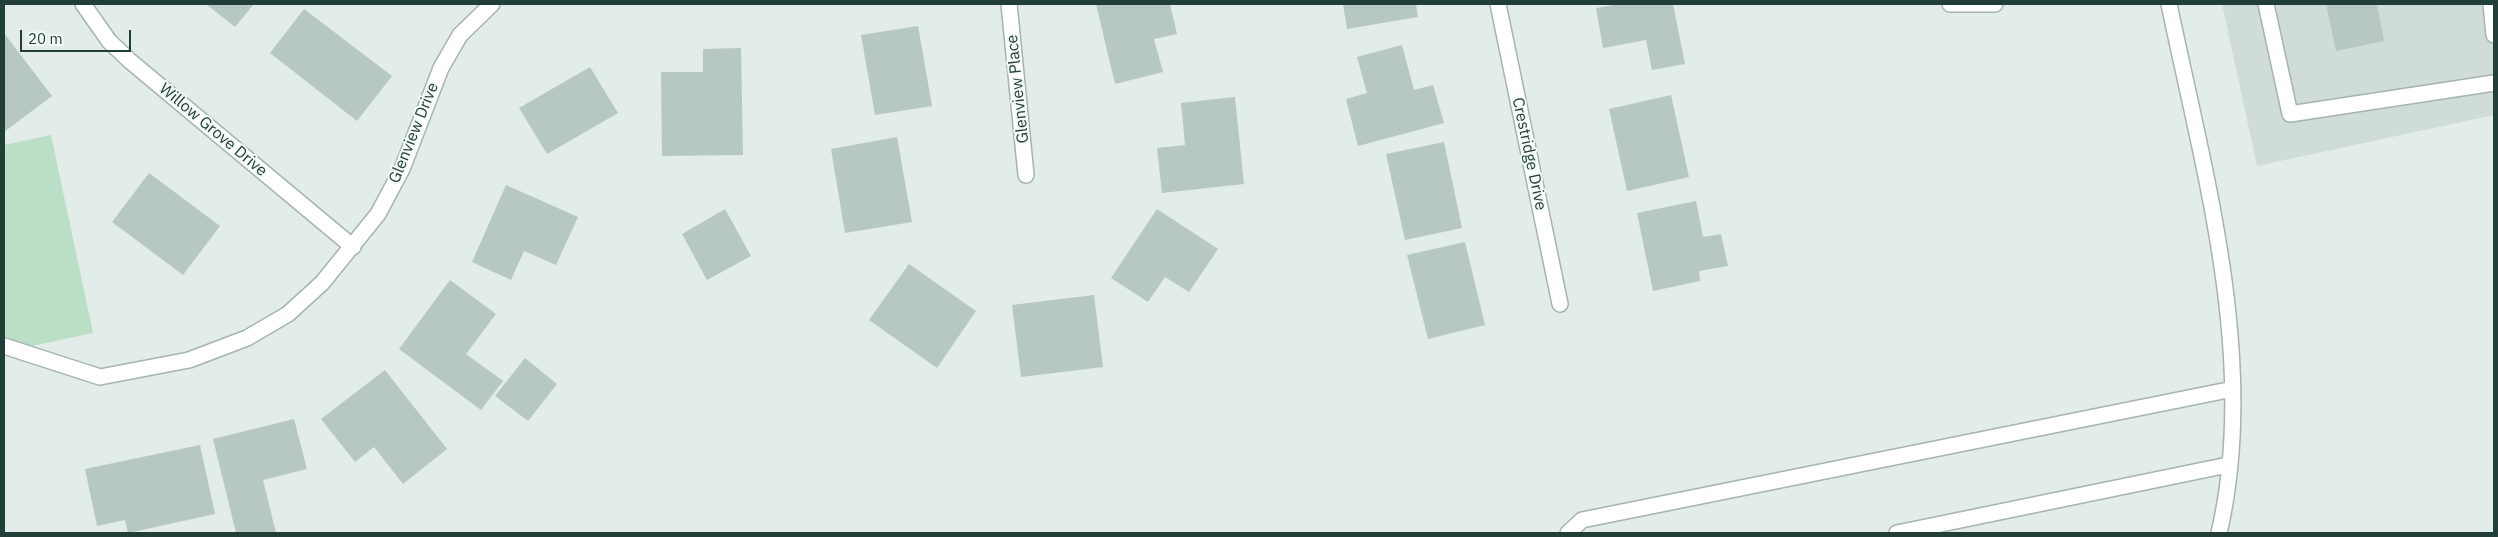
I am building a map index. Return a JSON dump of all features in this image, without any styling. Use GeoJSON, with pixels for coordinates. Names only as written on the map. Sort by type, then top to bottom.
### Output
{"type":"FeatureCollection","features":[{"type":"Feature","properties":{"kind":"street","name":"Willow Grove Drive"},"geometry":{"type":"LineString","coordinates":[[83,4],[109,41],[130,62],[353,247]]}},
{"type":"Feature","properties":{"kind":"street","name":"Glenview Drive"},"geometry":{"type":"LineString","coordinates":[[4,346],[100,377],[189,360],[248,338],[288,314],[322,283],[378,214],[402,169],[441,68],[460,35],[492,4]]}},
{"type":"Feature","properties":{"kind":"street","name":"Glenview Place"},"geometry":{"type":"LineString","coordinates":[[1009,4],[1026,175]]}},
{"type":"Feature","properties":{"kind":"street","name":"Crestridge Drive"},"geometry":{"type":"LineString","coordinates":[[1498,4],[1560,304]]}},
{"type":"Feature","properties":{"kind":"street"},"geometry":{"type":"LineString","coordinates":[[1950,4],[1995,4]]}},
{"type":"Feature","properties":{"kind":"street"},"geometry":{"type":"LineString","coordinates":[[2169,4],[2218,239],[2228,299],[2233,389],[2224,512],[2219,533]]}},
{"type":"Feature","properties":{"kind":"street"},"geometry":{"type":"LineString","coordinates":[[2266,4],[2290,114],[2494,83]]}},
{"type":"Feature","properties":{"kind":"street"},"geometry":{"type":"LineString","coordinates":[[2491,4],[2494,35]]}},
{"type":"Feature","properties":{"kind":"street"},"geometry":{"type":"LineString","coordinates":[[1568,533],[1582,520],[2233,389]]}},
{"type":"Feature","properties":{"kind":"street"},"geometry":{"type":"LineString","coordinates":[[1897,533],[2228,465]]}},
{"type":"Feature","properties":{"kind":"shaded area"},"geometry":{"type":"Polygon","coordinates":[[[2222,4],[2494,4],[2494,115],[2257,166],[2222,4]]]}},
{"type":"Feature","properties":{"kind":"green space"},"geometry":{"type":"Polygon","coordinates":[[[51,135],[93,333],[4,352],[4,145],[51,135]]]}},
{"type":"Feature","properties":{"kind":"building"},"geometry":{"type":"Polygon","coordinates":[[[206,4],[254,4],[235,27],[206,4]]]}},
{"type":"Feature","properties":{"kind":"building"},"geometry":{"type":"Polygon","coordinates":[[[1096,4],[1170,4],[1177,34],[1154,39],[1163,72],[1115,84],[1096,4]]]}},
{"type":"Feature","properties":{"kind":"building"},"geometry":{"type":"Polygon","coordinates":[[[1343,4],[1416,4],[1418,17],[1347,29],[1343,4]]]}},
{"type":"Feature","properties":{"kind":"building"},"geometry":{"type":"Polygon","coordinates":[[[1620,4],[1673,4],[1685,64],[1652,70],[1646,40],[1603,48],[1596,8],[1620,4]]]}},
{"type":"Feature","properties":{"kind":"building"},"geometry":{"type":"Polygon","coordinates":[[[2326,4],[2377,4],[2384,41],[2336,51],[2326,4]]]}},
{"type":"Feature","properties":{"kind":"building"},"geometry":{"type":"Polygon","coordinates":[[[304,9],[392,76],[357,121],[270,53],[304,9]]]}},
{"type":"Feature","properties":{"kind":"building"},"geometry":{"type":"Polygon","coordinates":[[[918,26],[932,106],[875,115],[861,35],[918,26]]]}},
{"type":"Feature","properties":{"kind":"building"},"geometry":{"type":"Polygon","coordinates":[[[4,33],[52,96],[4,132],[4,33]]]}},
{"type":"Feature","properties":{"kind":"building"},"geometry":{"type":"Polygon","coordinates":[[[1402,45],[1414,90],[1433,85],[1444,123],[1358,146],[1346,99],[1367,93],[1357,57],[1402,45]]]}},
{"type":"Feature","properties":{"kind":"building"},"geometry":{"type":"Polygon","coordinates":[[[741,48],[743,155],[662,156],[661,72],[703,72],[703,49],[741,48]]]}},
{"type":"Feature","properties":{"kind":"building"},"geometry":{"type":"Polygon","coordinates":[[[590,67],[618,113],[547,154],[519,108],[590,67]]]}},
{"type":"Feature","properties":{"kind":"building"},"geometry":{"type":"Polygon","coordinates":[[[1671,95],[1689,177],[1627,191],[1609,109],[1671,95]]]}},
{"type":"Feature","properties":{"kind":"building"},"geometry":{"type":"Polygon","coordinates":[[[1235,97],[1244,184],[1162,193],[1157,148],[1185,145],[1181,103],[1235,97]]]}},
{"type":"Feature","properties":{"kind":"building"},"geometry":{"type":"Polygon","coordinates":[[[897,137],[912,222],[845,233],[831,149],[897,137]]]}},
{"type":"Feature","properties":{"kind":"building"},"geometry":{"type":"Polygon","coordinates":[[[1444,142],[1462,228],[1405,240],[1386,154],[1444,142]]]}},
{"type":"Feature","properties":{"kind":"building"},"geometry":{"type":"Polygon","coordinates":[[[149,173],[220,226],[183,275],[112,222],[149,173]]]}},
{"type":"Feature","properties":{"kind":"building"},"geometry":{"type":"Polygon","coordinates":[[[506,185],[578,217],[556,265],[524,251],[511,280],[472,262],[506,185]]]}},
{"type":"Feature","properties":{"kind":"building"},"geometry":{"type":"Polygon","coordinates":[[[1696,201],[1703,237],[1721,234],[1728,266],[1699,271],[1700,281],[1653,291],[1637,213],[1696,201]]]}},
{"type":"Feature","properties":{"kind":"building"},"geometry":{"type":"Polygon","coordinates":[[[725,209],[751,256],[707,280],[682,234],[725,209]]]}},
{"type":"Feature","properties":{"kind":"building"},"geometry":{"type":"Polygon","coordinates":[[[1157,209],[1218,249],[1189,292],[1165,277],[1148,302],[1111,278],[1157,209]]]}},
{"type":"Feature","properties":{"kind":"building"},"geometry":{"type":"Polygon","coordinates":[[[1465,242],[1485,325],[1428,339],[1407,255],[1465,242]]]}},
{"type":"Feature","properties":{"kind":"building"},"geometry":{"type":"Polygon","coordinates":[[[909,264],[976,311],[937,368],[869,320],[909,264]]]}},
{"type":"Feature","properties":{"kind":"building"},"geometry":{"type":"Polygon","coordinates":[[[450,280],[496,314],[466,354],[503,381],[481,410],[399,349],[450,280]]]}},
{"type":"Feature","properties":{"kind":"building"},"geometry":{"type":"Polygon","coordinates":[[[1094,295],[1103,367],[1021,377],[1012,305],[1094,295]]]}},
{"type":"Feature","properties":{"kind":"building"},"geometry":{"type":"Polygon","coordinates":[[[525,358],[557,384],[528,421],[495,396],[525,358]]]}},
{"type":"Feature","properties":{"kind":"building"},"geometry":{"type":"Polygon","coordinates":[[[385,370],[447,449],[403,484],[374,447],[355,462],[321,419],[385,370]]]}},
{"type":"Feature","properties":{"kind":"building"},"geometry":{"type":"Polygon","coordinates":[[[294,419],[307,469],[263,480],[276,533],[236,533],[213,439],[294,419]]]}},
{"type":"Feature","properties":{"kind":"building"},"geometry":{"type":"Polygon","coordinates":[[[200,445],[215,514],[128,533],[125,520],[97,526],[85,469],[200,445]]]}}]}
